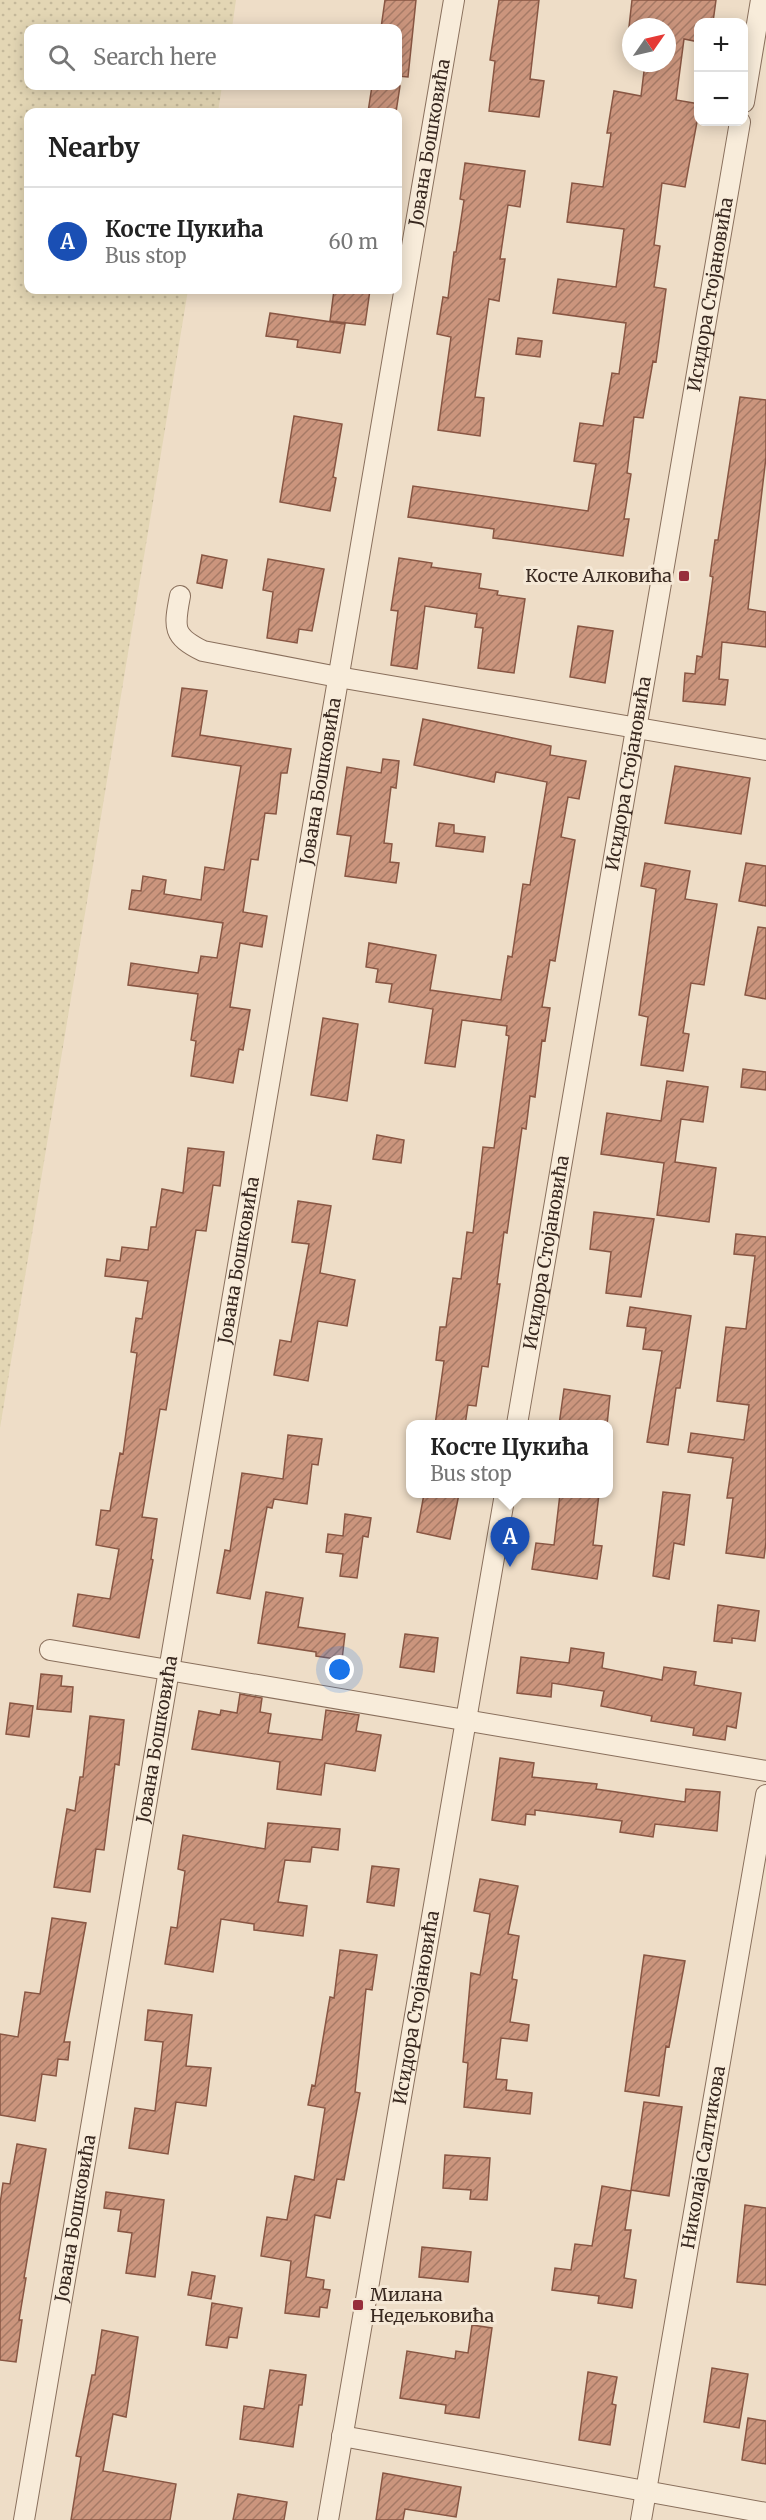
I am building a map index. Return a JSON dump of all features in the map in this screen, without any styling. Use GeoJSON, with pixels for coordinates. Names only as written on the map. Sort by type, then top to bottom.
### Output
{"type":"FeatureCollection","features":[{"type":"Feature","properties":{"kind":"street","name":"Јована Бошковића"},"geometry":{"type":"LineString","coordinates":[[24,2520],[454,0]]}},
{"type":"Feature","properties":{"kind":"street"},"geometry":{"type":"LineString","coordinates":[[748,78],[761,0]]}},
{"type":"Feature","properties":{"kind":"street","name":"Исидора Стојановића"},"geometry":{"type":"LineString","coordinates":[[518,1420],[739,126]]}},
{"type":"Feature","properties":{"kind":"street"},"geometry":{"type":"LineString","coordinates":[[180,596],[175,625],[183,640],[203,651],[338,677],[766,750]]}},
{"type":"Feature","properties":{"kind":"street","name":"Исидора Стојановића"},"geometry":{"type":"LineString","coordinates":[[328,2520],[504,1498]]}},
{"type":"Feature","properties":{"kind":"street"},"geometry":{"type":"LineString","coordinates":[[50,1650],[766,1771]]}},
{"type":"Feature","properties":{"kind":"street","name":"Николаја Салтикова"},"geometry":{"type":"LineString","coordinates":[[641,2520],[766,1795]]}},
{"type":"Feature","properties":{"kind":"street"},"geometry":{"type":"LineString","coordinates":[[342,2436],[766,2513]]}},
{"type":"Feature","properties":{"kind":"shaded area"},"geometry":{"type":"Polygon","coordinates":[[[0,0],[236,0],[233,24],[24,24],[24,90],[221,90],[219,108],[24,108],[24,294],[187,294],[0,1428],[0,0]]]}},
{"type":"Feature","properties":{"kind":"building"},"geometry":{"type":"Polygon","coordinates":[[[385,0],[416,0],[408,77],[402,76],[402,24],[382,24],[385,0]]]}},
{"type":"Feature","properties":{"kind":"building"},"geometry":{"type":"Polygon","coordinates":[[[499,0],[539,0],[530,79],[544,81],[539,117],[489,111],[495,61],[490,60],[499,0]]]}},
{"type":"Feature","properties":{"kind":"building"},"geometry":{"type":"Polygon","coordinates":[[[632,0],[716,0],[714,18],[694,18],[694,41],[684,39],[676,100],[694,103],[694,126],[696,126],[685,187],[662,183],[654,245],[660,246],[654,287],[666,289],[656,362],[653,361],[643,418],[634,417],[627,473],[631,474],[624,519],[629,519],[623,556],[493,538],[494,529],[408,517],[413,486],[588,511],[596,464],[574,461],[580,423],[603,426],[612,373],[619,374],[626,323],[553,313],[558,279],[616,287],[624,229],[567,222],[572,183],[603,187],[611,133],[607,133],[614,91],[641,96],[644,72],[676,72],[676,18],[630,18],[632,0]]]}},
{"type":"Feature","properties":{"kind":"building"},"geometry":{"type":"Polygon","coordinates":[[[371,90],[399,90],[397,108],[369,108],[371,90]]]}},
{"type":"Feature","properties":{"kind":"building"},"geometry":{"type":"Polygon","coordinates":[[[465,163],[525,171],[520,207],[508,205],[500,259],[505,259],[499,301],[489,299],[475,397],[484,398],[480,436],[438,430],[451,337],[437,334],[443,297],[448,298],[454,252],[456,252],[464,200],[460,199],[465,163]]]}},
{"type":"Feature","properties":{"kind":"building"},"geometry":{"type":"Polygon","coordinates":[[[333,294],[369,294],[365,325],[330,321],[333,294]]]}},
{"type":"Feature","properties":{"kind":"building"},"geometry":{"type":"Polygon","coordinates":[[[270,313],[345,324],[340,353],[297,347],[298,340],[266,336],[270,313]]]}},
{"type":"Feature","properties":{"kind":"building"},"geometry":{"type":"Polygon","coordinates":[[[518,338],[542,341],[540,357],[516,354],[518,338]]]}},
{"type":"Feature","properties":{"kind":"building"},"geometry":{"type":"Polygon","coordinates":[[[740,397],[766,400],[766,457],[748,609],[766,612],[766,647],[722,642],[719,679],[728,680],[725,705],[683,701],[685,673],[695,674],[697,656],[702,657],[713,577],[710,576],[715,540],[718,540],[740,397]]]}},
{"type":"Feature","properties":{"kind":"building"},"geometry":{"type":"Polygon","coordinates":[[[294,416],[342,424],[330,511],[280,502],[294,416]]]}},
{"type":"Feature","properties":{"kind":"building"},"geometry":{"type":"Polygon","coordinates":[[[202,555],[227,560],[222,588],[197,583],[202,555]]]}},
{"type":"Feature","properties":{"kind":"building"},"geometry":{"type":"Polygon","coordinates":[[[399,558],[432,563],[431,567],[481,574],[479,588],[498,591],[497,595],[525,599],[514,673],[478,668],[483,628],[475,627],[477,614],[425,606],[417,669],[391,665],[398,611],[391,610],[399,558]]]}},
{"type":"Feature","properties":{"kind":"building"},"geometry":{"type":"Polygon","coordinates":[[[268,559],[324,569],[312,631],[299,629],[297,643],[267,638],[273,592],[263,590],[268,559]]]}},
{"type":"Feature","properties":{"kind":"building"},"geometry":{"type":"Polygon","coordinates":[[[578,626],[613,631],[605,683],[570,677],[578,626]]]}},
{"type":"Feature","properties":{"kind":"building"},"geometry":{"type":"Polygon","coordinates":[[[182,688],[207,691],[200,735],[291,749],[287,773],[281,773],[276,814],[265,813],[258,860],[251,859],[243,912],[267,916],[262,947],[240,943],[230,1007],[250,1010],[243,1050],[239,1049],[233,1083],[191,1076],[196,1041],[191,1040],[198,994],[128,985],[131,963],[198,973],[201,956],[217,958],[223,923],[129,909],[132,890],[141,891],[143,876],[166,880],[164,894],[201,900],[205,867],[224,870],[241,766],[172,756],[182,688]]]}},
{"type":"Feature","properties":{"kind":"building"},"geometry":{"type":"Polygon","coordinates":[[[423,719],[551,746],[550,755],[586,761],[579,799],[568,797],[561,837],[575,840],[555,961],[550,960],[542,1007],[550,1008],[545,1041],[542,1040],[535,1097],[530,1096],[526,1129],[522,1128],[507,1233],[504,1232],[497,1284],[500,1284],[488,1367],[482,1366],[476,1406],[468,1405],[466,1420],[436,1420],[444,1361],[436,1360],[440,1327],[446,1327],[453,1278],[461,1279],[467,1232],[473,1233],[483,1147],[494,1148],[509,1036],[506,1035],[507,1026],[462,1020],[455,1067],[425,1063],[433,1009],[389,1002],[392,984],[376,982],[378,969],[366,967],[369,943],[436,955],[430,990],[501,1000],[508,956],[512,957],[523,884],[530,885],[547,782],[496,772],[494,782],[414,765],[423,719]]]}},
{"type":"Feature","properties":{"kind":"building"},"geometry":{"type":"Polygon","coordinates":[[[383,759],[399,761],[396,788],[391,787],[384,843],[392,844],[390,862],[399,863],[396,883],[345,876],[351,836],[337,834],[347,767],[381,773],[383,759]]]}},
{"type":"Feature","properties":{"kind":"building"},"geometry":{"type":"Polygon","coordinates":[[[675,766],[750,778],[741,834],[665,823],[675,766]]]}},
{"type":"Feature","properties":{"kind":"building"},"geometry":{"type":"Polygon","coordinates":[[[439,823],[454,825],[454,833],[485,837],[483,852],[436,846],[439,823]]]}},
{"type":"Feature","properties":{"kind":"building"},"geometry":{"type":"Polygon","coordinates":[[[645,863],[690,871],[685,899],[717,904],[704,985],[691,983],[683,1033],[689,1034],[683,1071],[641,1065],[648,1017],[639,1015],[656,889],[641,886],[645,863]]]}},
{"type":"Feature","properties":{"kind":"building"},"geometry":{"type":"Polygon","coordinates":[[[746,863],[766,866],[766,906],[739,901],[746,863]]]}},
{"type":"Feature","properties":{"kind":"building"},"geometry":{"type":"Polygon","coordinates":[[[758,927],[766,928],[766,999],[745,995],[758,927]]]}},
{"type":"Feature","properties":{"kind":"building"},"geometry":{"type":"Polygon","coordinates":[[[323,1018],[358,1024],[347,1101],[311,1095],[323,1018]]]}},
{"type":"Feature","properties":{"kind":"building"},"geometry":{"type":"Polygon","coordinates":[[[743,1069],[766,1072],[766,1090],[741,1087],[743,1069]]]}},
{"type":"Feature","properties":{"kind":"building"},"geometry":{"type":"Polygon","coordinates":[[[667,1081],[708,1087],[703,1122],[681,1119],[675,1162],[716,1168],[709,1222],[657,1215],[664,1163],[601,1154],[607,1113],[661,1121],[667,1081]]]}},
{"type":"Feature","properties":{"kind":"building"},"geometry":{"type":"Polygon","coordinates":[[[377,1135],[404,1140],[401,1163],[373,1159],[377,1135]]]}},
{"type":"Feature","properties":{"kind":"building"},"geometry":{"type":"Polygon","coordinates":[[[188,1148],[224,1152],[220,1186],[213,1185],[206,1231],[196,1230],[166,1410],[160,1409],[142,1517],[157,1519],[151,1559],[153,1560],[139,1638],[73,1626],[78,1594],[110,1599],[119,1549],[96,1545],[101,1510],[110,1511],[120,1453],[123,1454],[137,1353],[131,1352],[136,1318],[142,1319],[148,1281],[105,1276],[107,1259],[120,1261],[122,1247],[148,1250],[151,1227],[156,1227],[162,1189],[183,1193],[188,1148]]]}},
{"type":"Feature","properties":{"kind":"building"},"geometry":{"type":"Polygon","coordinates":[[[298,1201],[331,1206],[320,1273],[355,1280],[347,1326],[318,1321],[308,1381],[274,1375],[280,1340],[291,1342],[309,1244],[292,1242],[298,1201]]]}},
{"type":"Feature","properties":{"kind":"building"},"geometry":{"type":"Polygon","coordinates":[[[594,1212],[654,1219],[641,1297],[606,1293],[611,1252],[590,1249],[594,1212]]]}},
{"type":"Feature","properties":{"kind":"building"},"geometry":{"type":"Polygon","coordinates":[[[736,1234],[766,1237],[766,1542],[764,1558],[726,1553],[733,1498],[727,1498],[733,1458],[688,1452],[691,1433],[744,1440],[749,1405],[717,1401],[726,1327],[746,1329],[755,1256],[734,1254],[736,1234]]]}},
{"type":"Feature","properties":{"kind":"building"},"geometry":{"type":"Polygon","coordinates":[[[630,1307],[691,1316],[680,1388],[676,1388],[668,1445],[647,1442],[662,1351],[643,1349],[646,1328],[627,1326],[630,1307]]]}},
{"type":"Feature","properties":{"kind":"building"},"geometry":{"type":"Polygon","coordinates":[[[564,1389],[610,1396],[608,1420],[560,1420],[564,1389]]]}},
{"type":"Feature","properties":{"kind":"building"},"geometry":{"type":"Polygon","coordinates":[[[288,1435],[322,1439],[318,1465],[312,1464],[307,1504],[274,1499],[272,1508],[267,1507],[250,1599],[217,1593],[225,1550],[230,1551],[242,1473],[283,1479],[288,1435]]]}},
{"type":"Feature","properties":{"kind":"building"},"geometry":{"type":"Polygon","coordinates":[[[663,1492],[690,1495],[684,1545],[674,1543],[669,1579],[653,1576],[663,1492]]]}},
{"type":"Feature","properties":{"kind":"building"},"geometry":{"type":"Polygon","coordinates":[[[423,1498],[458,1498],[450,1539],[417,1532],[423,1498]]]}},
{"type":"Feature","properties":{"kind":"building"},"geometry":{"type":"Polygon","coordinates":[[[560,1498],[599,1498],[593,1545],[602,1546],[597,1579],[532,1569],[536,1543],[554,1545],[560,1498]]]}},
{"type":"Feature","properties":{"kind":"building"},"geometry":{"type":"Polygon","coordinates":[[[345,1514],[371,1518],[368,1537],[363,1536],[357,1578],[340,1576],[343,1554],[326,1552],[328,1534],[343,1536],[345,1514]]]}},
{"type":"Feature","properties":{"kind":"building"},"geometry":{"type":"Polygon","coordinates":[[[266,1592],[303,1598],[298,1627],[345,1634],[342,1660],[316,1656],[316,1652],[258,1643],[266,1592]]]}},
{"type":"Feature","properties":{"kind":"building"},"geometry":{"type":"Polygon","coordinates":[[[718,1605],[759,1611],[755,1641],[732,1638],[732,1643],[714,1641],[718,1605]]]}},
{"type":"Feature","properties":{"kind":"building"},"geometry":{"type":"Polygon","coordinates":[[[405,1634],[438,1638],[434,1672],[400,1667],[405,1634]]]}},
{"type":"Feature","properties":{"kind":"building"},"geometry":{"type":"Polygon","coordinates":[[[571,1648],[604,1653],[602,1668],[662,1680],[664,1667],[696,1672],[694,1685],[741,1693],[736,1728],[727,1726],[725,1740],[693,1735],[694,1728],[651,1721],[652,1716],[601,1706],[604,1691],[552,1683],[551,1697],[517,1693],[521,1657],[569,1663],[571,1648]]]}},
{"type":"Feature","properties":{"kind":"building"},"geometry":{"type":"Polygon","coordinates":[[[41,1674],[62,1676],[61,1686],[73,1687],[71,1712],[37,1709],[41,1674]]]}},
{"type":"Feature","properties":{"kind":"building"},"geometry":{"type":"Polygon","coordinates":[[[240,1694],[262,1698],[260,1712],[271,1714],[268,1733],[322,1740],[326,1710],[359,1715],[356,1731],[381,1735],[375,1771],[325,1763],[321,1795],[277,1789],[280,1762],[192,1749],[199,1711],[220,1715],[221,1710],[237,1713],[240,1694]]]}},
{"type":"Feature","properties":{"kind":"building"},"geometry":{"type":"Polygon","coordinates":[[[10,1703],[33,1706],[29,1737],[6,1734],[10,1703]]]}},
{"type":"Feature","properties":{"kind":"building"},"geometry":{"type":"Polygon","coordinates":[[[90,1716],[124,1720],[119,1765],[115,1764],[104,1850],[96,1849],[90,1892],[54,1887],[67,1809],[75,1811],[80,1777],[83,1777],[90,1716]]]}},
{"type":"Feature","properties":{"kind":"building"},"geometry":{"type":"Polygon","coordinates":[[[500,1758],[534,1763],[532,1777],[597,1784],[596,1789],[685,1802],[686,1789],[720,1792],[717,1831],[655,1824],[653,1837],[620,1832],[622,1821],[535,1810],[535,1815],[526,1814],[525,1825],[492,1820],[500,1758]]]}},
{"type":"Feature","properties":{"kind":"building"},"geometry":{"type":"Polygon","coordinates":[[[268,1823],[340,1829],[338,1850],[312,1847],[310,1862],[285,1860],[278,1902],[307,1906],[303,1936],[254,1930],[254,1924],[221,1919],[213,1972],[165,1964],[171,1927],[177,1928],[185,1871],[178,1869],[183,1835],[265,1849],[268,1823]]]}},
{"type":"Feature","properties":{"kind":"building"},"geometry":{"type":"Polygon","coordinates":[[[372,1866],[399,1869],[394,1906],[367,1902],[372,1866]]]}},
{"type":"Feature","properties":{"kind":"building"},"geometry":{"type":"Polygon","coordinates":[[[480,1879],[518,1886],[508,1934],[519,1936],[512,1979],[517,1980],[510,2022],[529,2025],[527,2041],[501,2038],[496,2079],[507,2080],[506,2090],[532,2093],[530,2114],[464,2107],[468,2063],[463,2062],[471,1973],[480,1975],[490,1914],[474,1911],[480,1879]]]}},
{"type":"Feature","properties":{"kind":"building"},"geometry":{"type":"Polygon","coordinates":[[[52,1918],[86,1923],[64,2042],[70,2042],[68,2060],[58,2059],[56,2076],[42,2074],[35,2121],[0,2115],[0,2034],[18,2037],[25,1992],[40,1994],[52,1918]]]}},
{"type":"Feature","properties":{"kind":"building"},"geometry":{"type":"Polygon","coordinates":[[[340,1950],[377,1955],[372,1990],[366,1989],[355,2092],[360,2093],[344,2180],[337,2179],[330,2218],[315,2215],[306,2277],[324,2280],[323,2289],[330,2290],[327,2308],[320,2307],[319,2317],[285,2313],[291,2261],[261,2256],[267,2217],[287,2220],[295,2176],[314,2180],[325,2108],[308,2105],[312,2085],[315,2086],[330,1997],[334,1998],[340,1950]]]}},
{"type":"Feature","properties":{"kind":"building"},"geometry":{"type":"Polygon","coordinates":[[[644,1955],[685,1961],[669,2047],[666,2046],[659,2096],[625,2091],[644,1955]]]}},
{"type":"Feature","properties":{"kind":"building"},"geometry":{"type":"Polygon","coordinates":[[[148,2010],[192,2015],[186,2066],[211,2068],[206,2106],[176,2102],[168,2154],[129,2148],[135,2108],[155,2111],[163,2042],[145,2040],[148,2010]]]}},
{"type":"Feature","properties":{"kind":"building"},"geometry":{"type":"Polygon","coordinates":[[[644,2102],[682,2107],[669,2196],[631,2190],[644,2102]]]}},
{"type":"Feature","properties":{"kind":"building"},"geometry":{"type":"Polygon","coordinates":[[[17,2144],[46,2149],[24,2278],[26,2278],[19,2320],[22,2320],[16,2362],[0,2360],[0,2204],[3,2183],[10,2184],[17,2144]]]}},
{"type":"Feature","properties":{"kind":"building"},"geometry":{"type":"Polygon","coordinates":[[[445,2155],[490,2158],[487,2200],[470,2199],[471,2190],[443,2188],[445,2155]]]}},
{"type":"Feature","properties":{"kind":"building"},"geometry":{"type":"Polygon","coordinates":[[[602,2186],[631,2191],[625,2230],[631,2230],[624,2278],[636,2280],[632,2308],[598,2303],[599,2296],[552,2290],[555,2268],[571,2270],[575,2244],[592,2246],[602,2186]]]}},
{"type":"Feature","properties":{"kind":"building"},"geometry":{"type":"Polygon","coordinates":[[[106,2192],[164,2200],[155,2277],[126,2273],[132,2233],[118,2231],[121,2210],[104,2208],[106,2192]]]}},
{"type":"Feature","properties":{"kind":"building"},"geometry":{"type":"Polygon","coordinates":[[[745,2205],[766,2208],[766,2285],[737,2282],[745,2205]]]}},
{"type":"Feature","properties":{"kind":"building"},"geometry":{"type":"Polygon","coordinates":[[[422,2247],[471,2252],[468,2282],[419,2277],[422,2247]]]}},
{"type":"Feature","properties":{"kind":"building"},"geometry":{"type":"Polygon","coordinates":[[[192,2272],[215,2276],[211,2299],[188,2295],[192,2272]]]}},
{"type":"Feature","properties":{"kind":"building"},"geometry":{"type":"Polygon","coordinates":[[[212,2303],[242,2308],[237,2338],[229,2337],[227,2348],[206,2345],[212,2303]]]}},
{"type":"Feature","properties":{"kind":"building"},"geometry":{"type":"Polygon","coordinates":[[[472,2325],[492,2328],[479,2418],[445,2413],[446,2405],[400,2398],[407,2351],[455,2359],[456,2351],[468,2353],[472,2325]]]}},
{"type":"Feature","properties":{"kind":"building"},"geometry":{"type":"Polygon","coordinates":[[[102,2330],[138,2337],[126,2417],[113,2414],[103,2471],[176,2484],[170,2520],[71,2520],[81,2457],[76,2456],[92,2375],[95,2375],[102,2330]]]}},
{"type":"Feature","properties":{"kind":"building"},"geometry":{"type":"Polygon","coordinates":[[[712,2368],[748,2374],[739,2428],[704,2422],[712,2368]]]}},
{"type":"Feature","properties":{"kind":"building"},"geometry":{"type":"Polygon","coordinates":[[[270,2370],[306,2375],[293,2447],[240,2439],[244,2406],[264,2409],[270,2370]]]}},
{"type":"Feature","properties":{"kind":"building"},"geometry":{"type":"Polygon","coordinates":[[[588,2372],[617,2377],[612,2404],[616,2405],[610,2445],[579,2440],[588,2372]]]}},
{"type":"Feature","properties":{"kind":"building"},"geometry":{"type":"Polygon","coordinates":[[[748,2418],[766,2421],[766,2464],[742,2460],[748,2418]]]}},
{"type":"Feature","properties":{"kind":"building"},"geometry":{"type":"Polygon","coordinates":[[[383,2473],[461,2487],[456,2517],[405,2509],[403,2520],[376,2520],[383,2473]]]}},
{"type":"Feature","properties":{"kind":"building"},"geometry":{"type":"Polygon","coordinates":[[[238,2494],[287,2502],[284,2520],[233,2520],[238,2494]]]}},
{"type":"Feature","properties":{"kind":"place","name":"Косте Алковића"},"geometry":{"type":"Point","coordinates":[684,576]}},
{"type":"Feature","properties":{"kind":"place","name":"Косте Цукића"},"geometry":{"type":"Point","coordinates":[510,1567]}},
{"type":"Feature","properties":{"kind":"place","name":"Милана Недељковића"},"geometry":{"type":"Point","coordinates":[358,2305]}}]}
